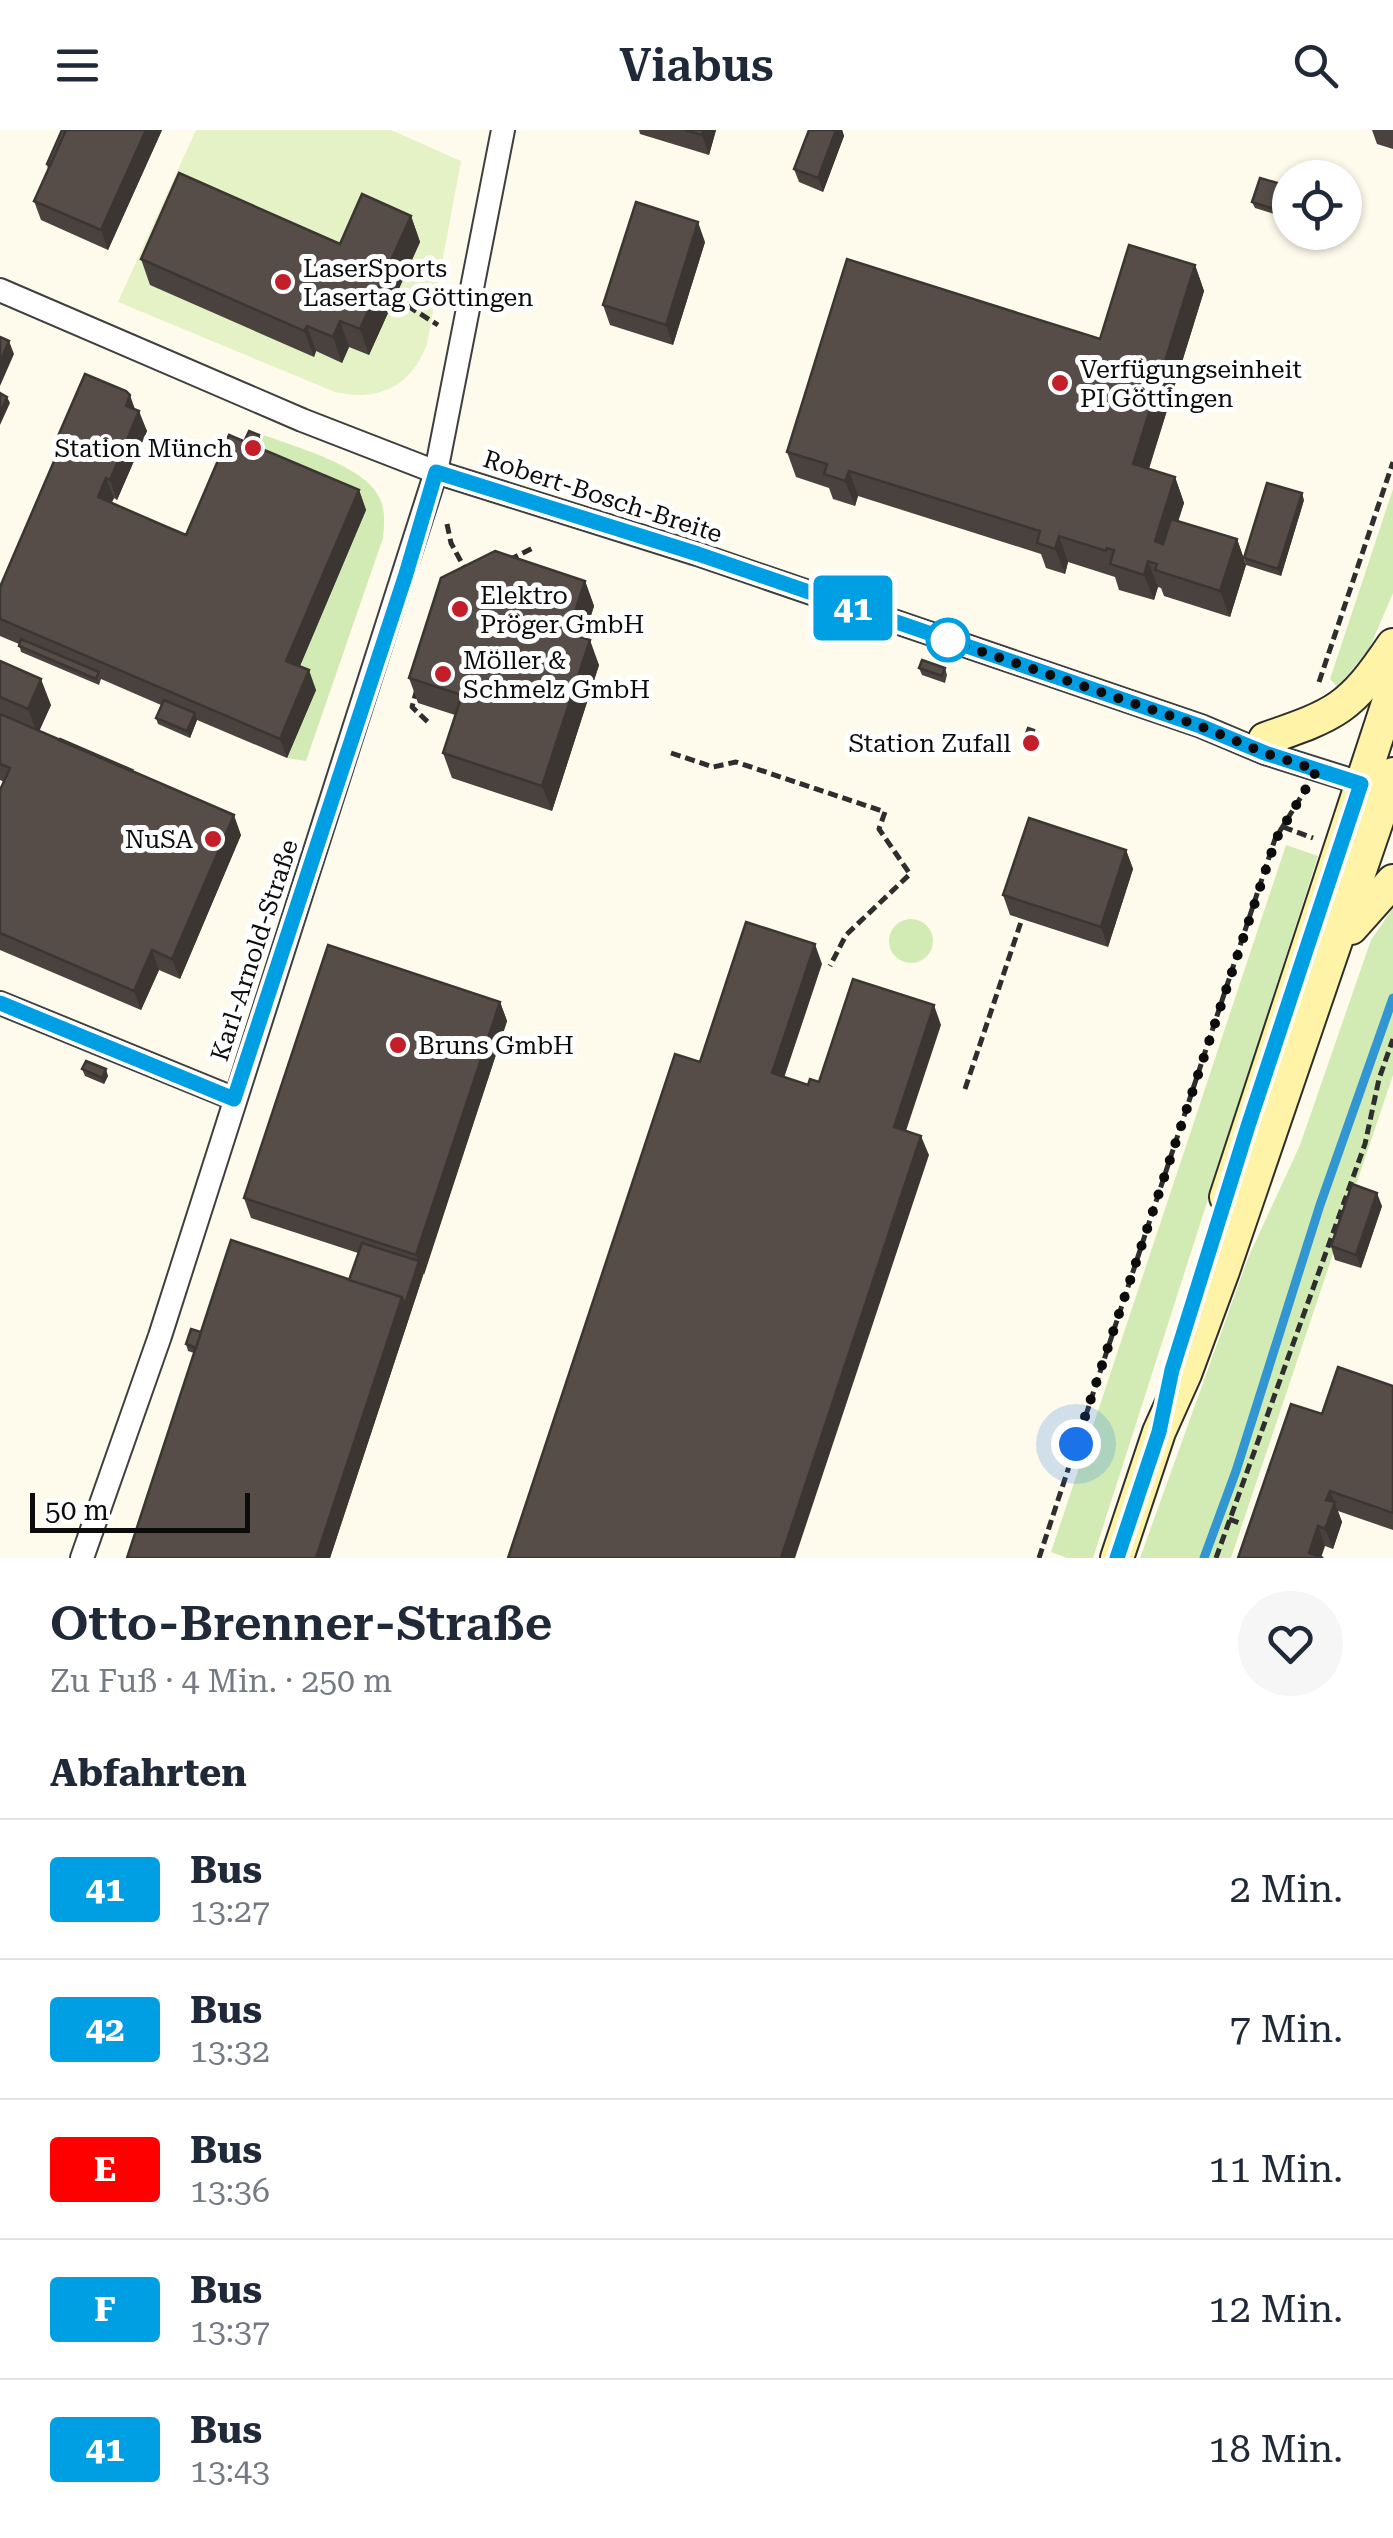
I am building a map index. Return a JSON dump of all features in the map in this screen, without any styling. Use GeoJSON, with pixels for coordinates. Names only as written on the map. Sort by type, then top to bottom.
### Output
{"type":"FeatureCollection","features":[{"type":"Feature","properties":{"kind":"main road"},"geometry":{"type":"LineString","coordinates":[[1265,739],[1333,714],[1369,680],[1393,645]]}},
{"type":"Feature","properties":{"kind":"main road"},"geometry":{"type":"LineString","coordinates":[[1117,1558],[1159,1432],[1198,1340],[1336,948],[1383,782],[1393,688]]}},
{"type":"Feature","properties":{"kind":"main road"},"geometry":{"type":"LineString","coordinates":[[1159,1432],[1172,1370],[1383,782]]}},
{"type":"Feature","properties":{"kind":"main road"},"geometry":{"type":"LineString","coordinates":[[1336,948],[1393,881]]}},
{"type":"Feature","properties":{"kind":"street","name":"Karl-Arnold-Straße"},"geometry":{"type":"LineString","coordinates":[[82,1558],[160,1336],[406,574],[436,472],[503,130]]}},
{"type":"Feature","properties":{"kind":"street","name":"Robert-Bosch-Breite"},"geometry":{"type":"LineString","coordinates":[[0,290],[302,420],[436,472],[698,554],[1200,726],[1265,753],[1317,770],[1383,782]]}},
{"type":"Feature","properties":{"kind":"street","name":"Robert-Bosch-Breite"},"geometry":{"type":"LineString","coordinates":[[1200,726],[1265,739],[1383,782]]}},
{"type":"Feature","properties":{"kind":"street"},"geometry":{"type":"LineString","coordinates":[[0,1003],[234,1099]]}},
{"type":"Feature","properties":{"kind":"path"},"geometry":{"type":"LineString","coordinates":[[395,298],[462,340]]}},
{"type":"Feature","properties":{"kind":"path"},"geometry":{"type":"LineString","coordinates":[[1333,714],[1318,685],[1393,462]]}},
{"type":"Feature","properties":{"kind":"path"},"geometry":{"type":"LineString","coordinates":[[436,472],[452,543],[471,580]]}},
{"type":"Feature","properties":{"kind":"path"},"geometry":{"type":"LineString","coordinates":[[502,564],[534,548]]}},
{"type":"Feature","properties":{"kind":"path"},"geometry":{"type":"LineString","coordinates":[[422,674],[412,707],[430,724]]}},
{"type":"Feature","properties":{"kind":"path"},"geometry":{"type":"LineString","coordinates":[[740,764],[744,752]]}},
{"type":"Feature","properties":{"kind":"path"},"geometry":{"type":"LineString","coordinates":[[671,753],[714,767],[736,762],[884,812],[879,830],[910,874],[846,935],[830,966]]}},
{"type":"Feature","properties":{"kind":"path"},"geometry":{"type":"LineString","coordinates":[[1039,1558],[1276,839],[1317,770]]}},
{"type":"Feature","properties":{"kind":"path"},"geometry":{"type":"LineString","coordinates":[[808,786],[812,775]]}},
{"type":"Feature","properties":{"kind":"path"},"geometry":{"type":"LineString","coordinates":[[875,808],[879,797]]}},
{"type":"Feature","properties":{"kind":"path"},"geometry":{"type":"LineString","coordinates":[[965,1090],[1021,922]]}},
{"type":"Feature","properties":{"kind":"path"},"geometry":{"type":"LineString","coordinates":[[1216,1558],[1365,1144],[1393,1039]]}},
{"type":"Feature","properties":{"kind":"path"},"geometry":{"type":"LineString","coordinates":[[1295,1338],[1304,1340]]}},
{"type":"Feature","properties":{"kind":"path"},"geometry":{"type":"LineString","coordinates":[[1229,1519],[1242,1524]]}},
{"type":"Feature","properties":{"kind":"green space","name":"LaserSports Lasertag Göttingen"},"geometry":{"type":"Polygon","coordinates":[[[196,130],[391,130],[461,161],[427,344],[402,381],[379,393],[335,392],[118,302],[196,130]]]}},
{"type":"Feature","properties":{"kind":"green space"},"geometry":{"type":"Polygon","coordinates":[[[264,435],[346,467],[373,487],[384,514],[383,538],[306,761],[287,758],[316,690],[294,680],[366,510],[253,462],[264,435]]]}},
{"type":"Feature","properties":{"kind":"green space"},"geometry":{"type":"Polygon","coordinates":[[[1393,489],[1393,593],[1369,649],[1338,687],[1330,679],[1393,489]]]}},
{"type":"Feature","properties":{"kind":"green space"},"geometry":{"type":"Polygon","coordinates":[[[1286,845],[1318,856],[1093,1558],[1067,1558],[1051,1552],[1286,845]]]}},
{"type":"Feature","properties":{"kind":"green space"},"geometry":{"type":"Polygon","coordinates":[[[1393,908],[1393,1075],[1231,1558],[1140,1558],[1248,1258],[1300,1145],[1371,940],[1393,908]]]}},
{"type":"Feature","properties":{"kind":"green space"},"geometry":{"type":"Polygon","coordinates":[[[911,919],[926,926],[933,941],[926,956],[911,963],[896,956],[889,941],[896,926],[911,919]]]}},
{"type":"Feature","properties":{"kind":"building"},"geometry":{"type":"Polygon","coordinates":[[[62,130],[66,130],[50,166],[47,164],[62,130]]]}},
{"type":"Feature","properties":{"kind":"building"},"geometry":{"type":"Polygon","coordinates":[[[66,130],[146,130],[101,230],[34,201],[66,130]]]}},
{"type":"Feature","properties":{"kind":"building"},"geometry":{"type":"Polygon","coordinates":[[[809,130],[836,130],[818,178],[794,169],[809,130]]]}},
{"type":"Feature","properties":{"kind":"building"},"geometry":{"type":"Polygon","coordinates":[[[179,173],[340,244],[362,194],[411,216],[360,329],[340,321],[333,337],[307,326],[304,331],[141,259],[179,173]]]}},
{"type":"Feature","properties":{"kind":"building"},"geometry":{"type":"Polygon","coordinates":[[[1260,178],[1272,181],[1272,208],[1252,202],[1260,178]]]}},
{"type":"Feature","properties":{"kind":"building"},"geometry":{"type":"Polygon","coordinates":[[[636,202],[698,222],[666,325],[603,305],[636,202]]]}},
{"type":"Feature","properties":{"kind":"building"},"geometry":{"type":"Polygon","coordinates":[[[1129,245],[1195,265],[1133,464],[1175,477],[1155,541],[1163,544],[1171,519],[1237,539],[1220,591],[1155,570],[1157,564],[1148,561],[1144,575],[1110,564],[1114,550],[1107,548],[1106,551],[1059,536],[1055,549],[1037,543],[1040,531],[849,471],[845,481],[824,474],[827,464],[787,452],[847,259],[1100,339],[1129,245]]]}},
{"type":"Feature","properties":{"kind":"building"},"geometry":{"type":"Polygon","coordinates":[[[0,337],[9,341],[0,362],[0,337]]]}},
{"type":"Feature","properties":{"kind":"building"},"geometry":{"type":"Polygon","coordinates":[[[85,374],[126,391],[130,395],[126,406],[139,411],[110,480],[106,478],[98,497],[167,527],[186,535],[229,435],[359,490],[286,661],[309,670],[280,739],[0,619],[0,587],[61,445],[55,443],[85,374]]]}},
{"type":"Feature","properties":{"kind":"building"},"geometry":{"type":"Polygon","coordinates":[[[0,393],[7,397],[0,413],[0,393]]]}},
{"type":"Feature","properties":{"kind":"building"},"geometry":{"type":"Polygon","coordinates":[[[249,431],[259,435],[254,446],[244,442],[249,431]]]}},
{"type":"Feature","properties":{"kind":"building"},"geometry":{"type":"Polygon","coordinates":[[[1267,483],[1302,493],[1278,569],[1244,558],[1267,483]]]}},
{"type":"Feature","properties":{"kind":"building"},"geometry":{"type":"Polygon","coordinates":[[[495,551],[585,581],[568,633],[590,640],[542,786],[443,753],[462,695],[409,678],[441,578],[495,551]]]}},
{"type":"Feature","properties":{"kind":"building"},"geometry":{"type":"Polygon","coordinates":[[[21,639],[99,672],[96,679],[19,646],[21,639]]]}},
{"type":"Feature","properties":{"kind":"building"},"geometry":{"type":"Polygon","coordinates":[[[922,660],[945,668],[942,676],[919,668],[922,660]]]}},
{"type":"Feature","properties":{"kind":"building"},"geometry":{"type":"Polygon","coordinates":[[[0,661],[41,679],[28,709],[0,697],[0,661]]]}},
{"type":"Feature","properties":{"kind":"building"},"geometry":{"type":"Polygon","coordinates":[[[164,700],[195,713],[187,731],[156,718],[164,700]]]}},
{"type":"Feature","properties":{"kind":"building"},"geometry":{"type":"Polygon","coordinates":[[[0,714],[234,815],[172,959],[152,950],[134,991],[0,933],[0,790],[10,768],[0,764],[0,714]]]}},
{"type":"Feature","properties":{"kind":"building"},"geometry":{"type":"Polygon","coordinates":[[[1028,728],[1034,730],[1028,744],[1023,742],[1028,728]]]}},
{"type":"Feature","properties":{"kind":"building"},"geometry":{"type":"Polygon","coordinates":[[[60,739],[132,770],[59,740],[60,739]]]}},
{"type":"Feature","properties":{"kind":"building"},"geometry":{"type":"Polygon","coordinates":[[[1029,818],[1126,850],[1101,927],[1003,895],[1029,818]]]}},
{"type":"Feature","properties":{"kind":"building"},"geometry":{"type":"Polygon","coordinates":[[[746,922],[815,944],[772,1073],[808,1085],[810,1079],[819,1082],[853,979],[934,1005],[894,1127],[921,1136],[781,1558],[508,1558],[675,1054],[700,1062],[746,922]]]}},
{"type":"Feature","properties":{"kind":"building"},"geometry":{"type":"Polygon","coordinates":[[[328,945],[500,1002],[416,1255],[244,1198],[328,945]]]}},
{"type":"Feature","properties":{"kind":"building"},"geometry":{"type":"Polygon","coordinates":[[[86,1061],[106,1069],[102,1078],[82,1069],[86,1061]]]}},
{"type":"Feature","properties":{"kind":"building"},"geometry":{"type":"Polygon","coordinates":[[[1352,1184],[1377,1193],[1356,1255],[1331,1246],[1352,1184]]]}},
{"type":"Feature","properties":{"kind":"building"},"geometry":{"type":"Polygon","coordinates":[[[231,1240],[402,1297],[316,1558],[127,1558],[231,1240]]]}},
{"type":"Feature","properties":{"kind":"building"},"geometry":{"type":"Polygon","coordinates":[[[362,1243],[419,1261],[405,1304],[402,1297],[349,1280],[362,1243]]]}},
{"type":"Feature","properties":{"kind":"building"},"geometry":{"type":"Polygon","coordinates":[[[191,1329],[201,1332],[196,1348],[186,1344],[191,1329]]]}},
{"type":"Feature","properties":{"kind":"building"},"geometry":{"type":"Polygon","coordinates":[[[1338,1367],[1393,1386],[1393,1513],[1330,1491],[1326,1500],[1335,1502],[1325,1529],[1318,1526],[1309,1553],[1323,1558],[1238,1558],[1291,1404],[1322,1414],[1338,1367]]]}},
{"type":"Feature","properties":{"kind":"waterway"},"geometry":{"type":"LineString","coordinates":[[1204,1558],[1393,998]]}},
{"type":"Feature","properties":{"kind":"bus line","name":"41"},"geometry":{"type":"LineString","coordinates":[[0,1003],[234,1099],[436,472],[698,554],[1361,784],[1248,1126],[1172,1370],[1159,1432],[1117,1558]]}},
{"type":"Feature","properties":{"kind":"place","name":"LaserSports Lasertag Göttingen"},"geometry":{"type":"Point","coordinates":[283,282]}},
{"type":"Feature","properties":{"kind":"place","name":"Verfügungseinheit PI Göttingen"},"geometry":{"type":"Point","coordinates":[1060,383]}},
{"type":"Feature","properties":{"kind":"place","name":"Station Münch"},"geometry":{"type":"Point","coordinates":[253,448]}},
{"type":"Feature","properties":{"kind":"place","name":"Elektro Pröger GmbH"},"geometry":{"type":"Point","coordinates":[460,609]}},
{"type":"Feature","properties":{"kind":"place","name":"Möller & Schmelz GmbH"},"geometry":{"type":"Point","coordinates":[443,674]}},
{"type":"Feature","properties":{"kind":"place","name":"Station Zufall"},"geometry":{"type":"Point","coordinates":[1031,743]}},
{"type":"Feature","properties":{"kind":"place","name":"NuSA"},"geometry":{"type":"Point","coordinates":[213,839]}},
{"type":"Feature","properties":{"kind":"place","name":"Bruns GmbH"},"geometry":{"type":"Point","coordinates":[398,1045]}},
{"type":"Feature","properties":{"kind":"route"},"geometry":{"type":"LineString","coordinates":[[948,640],[1317,770],[1276,839],[1076,1444]]}}]}
